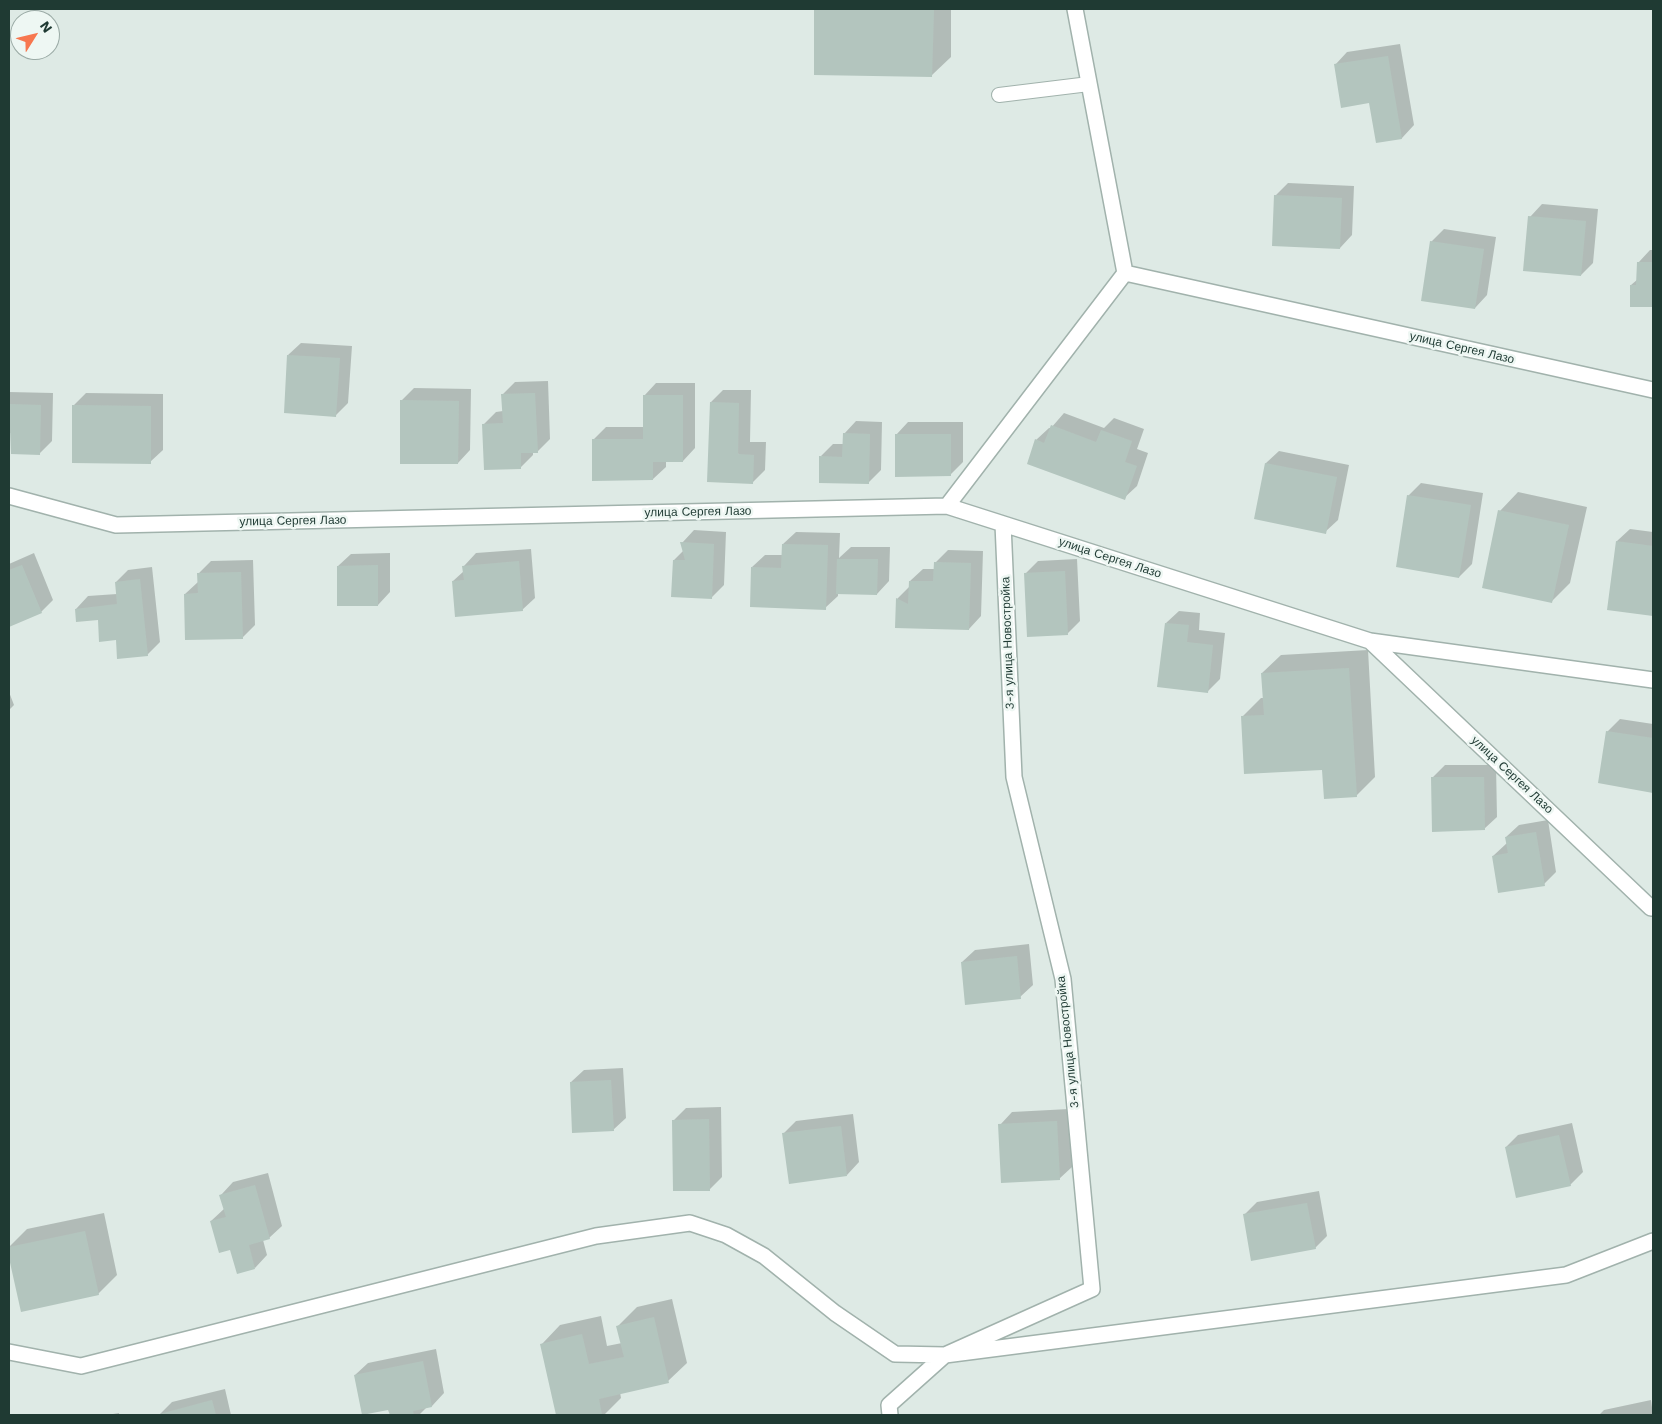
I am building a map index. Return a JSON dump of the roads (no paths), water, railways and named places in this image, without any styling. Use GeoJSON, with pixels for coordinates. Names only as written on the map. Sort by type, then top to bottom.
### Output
{"type":"FeatureCollection","features":[{"type":"Feature","properties":{"kind":"street"},"geometry":{"type":"LineString","coordinates":[[947,506],[1125,273],[1075,9]]}},
{"type":"Feature","properties":{"kind":"street","name":"улица Сергея Лазо"},"geometry":{"type":"LineString","coordinates":[[1125,273],[1653,390]]}},
{"type":"Feature","properties":{"kind":"street","name":"улица Сергея Лазо"},"geometry":{"type":"LineString","coordinates":[[9,496],[116,525],[947,506],[1370,641],[1653,680]]}},
{"type":"Feature","properties":{"kind":"street","name":"3-я улица Новостройка"},"geometry":{"type":"LineString","coordinates":[[890,1415],[889,1405],[945,1355],[1092,1289],[1063,979],[1014,777],[1003,524]]}},
{"type":"Feature","properties":{"kind":"street","name":"улица Сергея Лазо"},"geometry":{"type":"LineString","coordinates":[[1370,641],[1653,908]]}},
{"type":"Feature","properties":{"kind":"street"},"geometry":{"type":"LineString","coordinates":[[9,1352],[81,1366],[596,1236],[690,1223],[726,1234],[764,1256],[835,1313],[896,1354],[945,1355],[1566,1275],[1653,1241]]}},
{"type":"Feature","properties":{"kind":"lane"},"geometry":{"type":"LineString","coordinates":[[999,95],[1089,84]]}}]}
